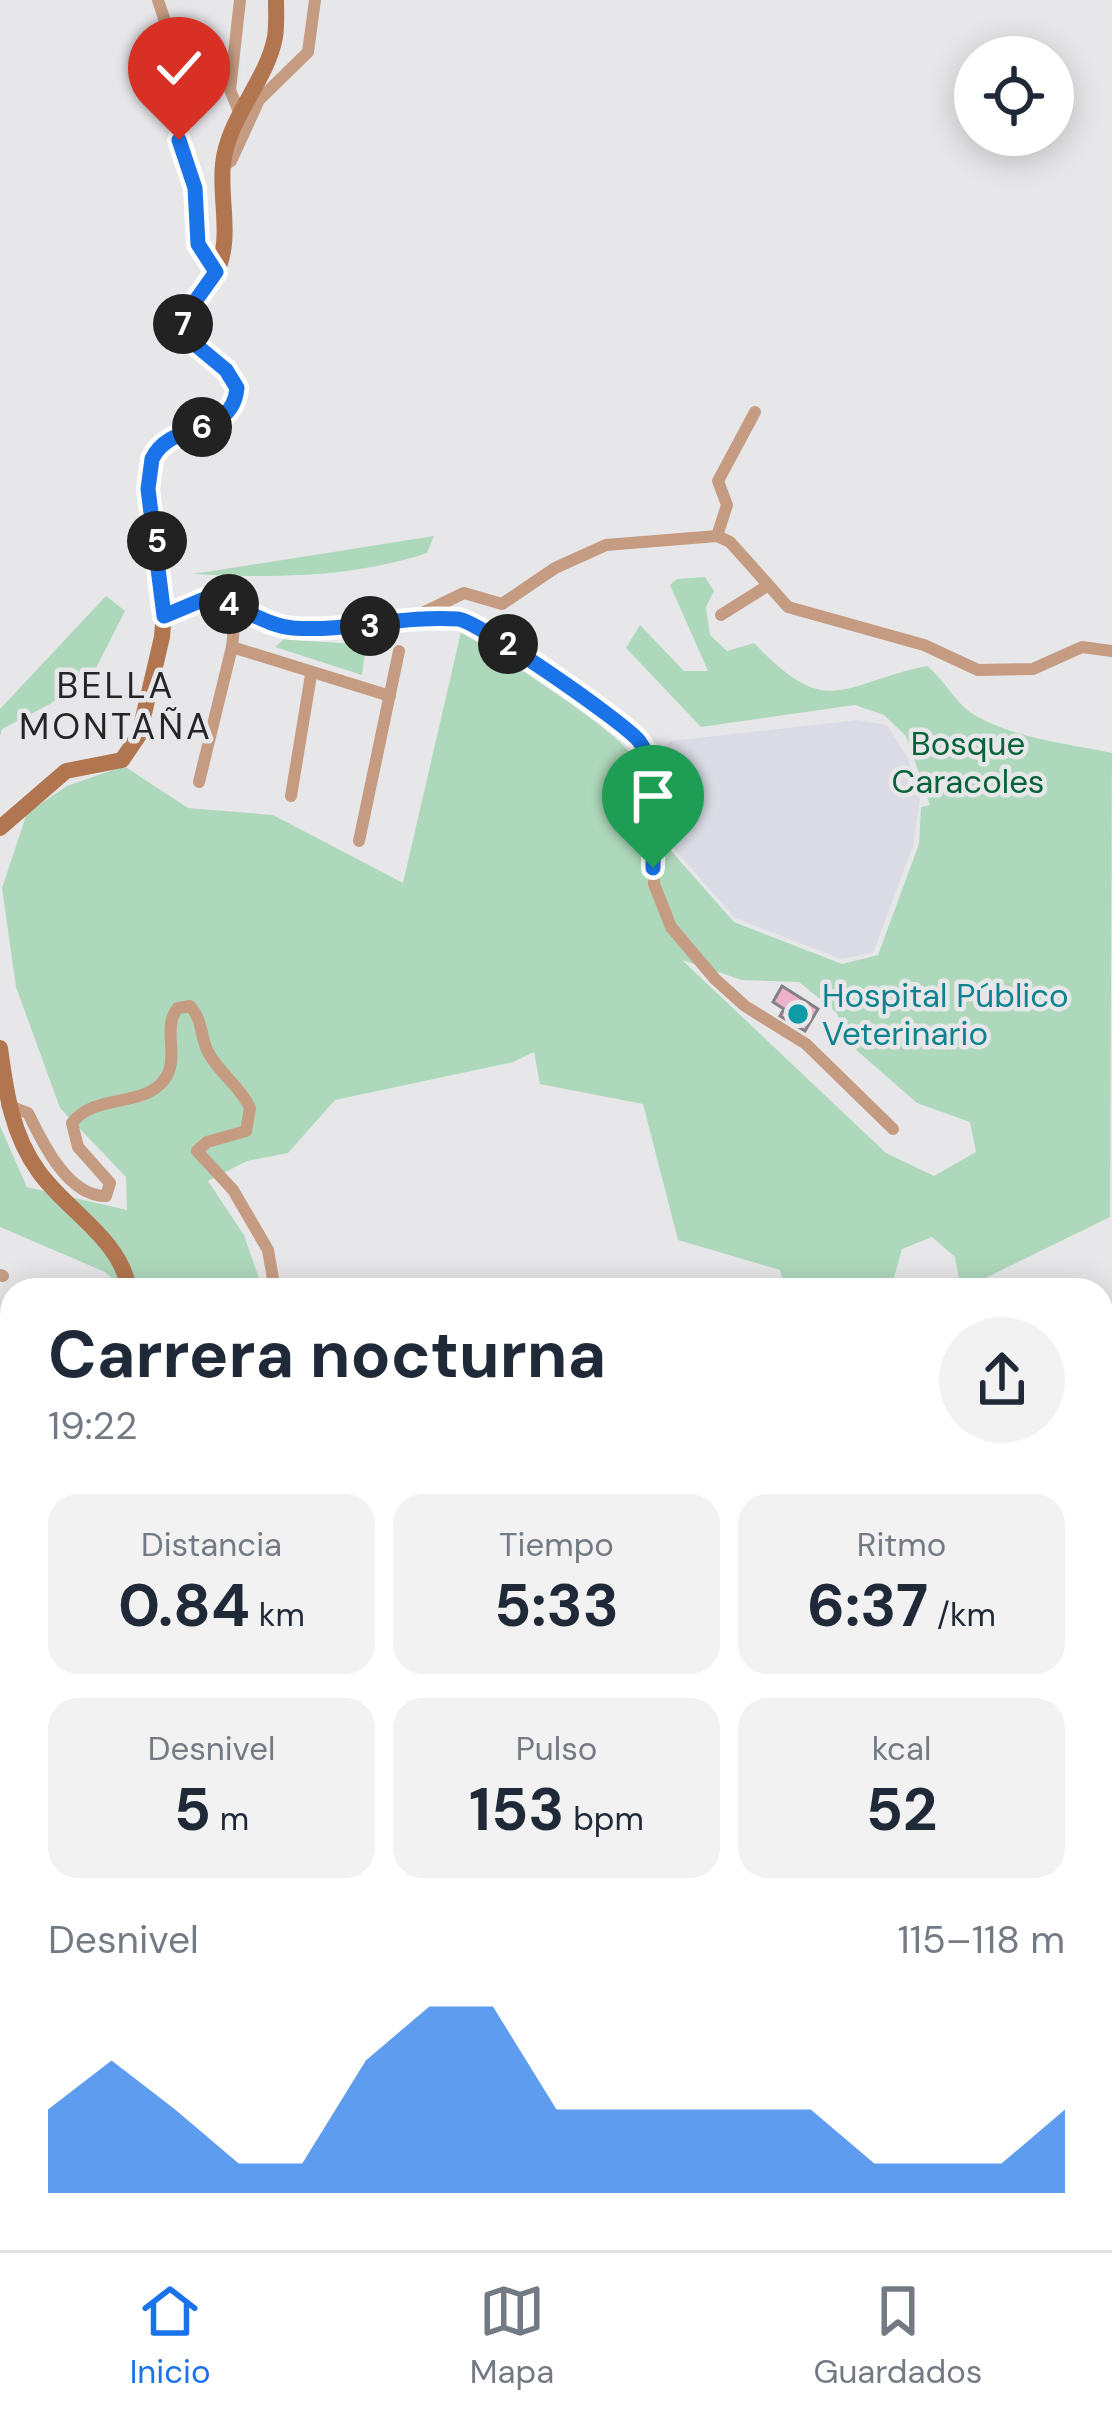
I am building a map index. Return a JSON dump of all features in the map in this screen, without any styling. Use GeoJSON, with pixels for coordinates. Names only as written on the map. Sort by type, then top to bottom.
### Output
{"type":"FeatureCollection","features":[{"type":"Feature","properties":{"kind":"main road"},"geometry":{"type":"LineString","coordinates":[[0,828],[67,771],[108,764],[130,752],[139,735],[164,616],[148,489],[152,459],[174,437],[221,421],[236,400],[233,379],[190,344],[183,326],[184,317],[216,272],[224,245],[222,166],[274,42],[276,0]]}},
{"type":"Feature","properties":{"kind":"main road"},"geometry":{"type":"LineString","coordinates":[[0,1048],[4,1106],[25,1150],[43,1178],[123,1265],[126,1278]]}},
{"type":"Feature","properties":{"kind":"street"},"geometry":{"type":"LineString","coordinates":[[158,0],[188,91],[179,140],[195,188],[198,244],[216,272]]}},
{"type":"Feature","properties":{"kind":"street"},"geometry":{"type":"LineString","coordinates":[[240,0],[230,90],[240,114]]}},
{"type":"Feature","properties":{"kind":"street"},"geometry":{"type":"LineString","coordinates":[[222,166],[231,160],[272,83],[308,52],[315,0]]}},
{"type":"Feature","properties":{"kind":"street"},"geometry":{"type":"LineString","coordinates":[[717,536],[728,506],[718,481],[754,412]]}},
{"type":"Feature","properties":{"kind":"street"},"geometry":{"type":"LineString","coordinates":[[404,623],[464,593],[502,604],[555,568],[605,545],[717,536],[730,542],[788,607],[924,645],[978,670],[1033,669],[1082,647],[1112,651]]}},
{"type":"Feature","properties":{"kind":"street"},"geometry":{"type":"LineString","coordinates":[[721,615],[767,586]]}},
{"type":"Feature","properties":{"kind":"street"},"geometry":{"type":"LineString","coordinates":[[164,616],[207,598],[275,626],[464,620],[481,625],[640,742],[653,790],[654,884],[671,927],[715,979],[746,1006],[806,1044],[893,1129]]}},
{"type":"Feature","properties":{"kind":"street"},"geometry":{"type":"LineString","coordinates":[[199,782],[232,647],[236,607]]}},
{"type":"Feature","properties":{"kind":"street"},"geometry":{"type":"LineString","coordinates":[[232,647],[390,696]]}},
{"type":"Feature","properties":{"kind":"street"},"geometry":{"type":"LineString","coordinates":[[359,841],[399,650]]}},
{"type":"Feature","properties":{"kind":"street"},"geometry":{"type":"LineString","coordinates":[[291,796],[311,675]]}},
{"type":"Feature","properties":{"kind":"street"},"geometry":{"type":"LineString","coordinates":[[4,1106],[28,1113],[39,1143],[56,1165],[96,1196],[106,1196],[110,1183],[78,1147],[72,1123],[91,1107],[144,1094],[162,1083],[171,1061],[171,1017],[178,1008],[190,1006],[200,1018],[212,1058],[244,1095],[251,1120],[237,1137],[207,1142],[197,1151],[233,1190],[268,1250],[273,1278]]}},
{"type":"Feature","properties":{"kind":"shaded area"},"geometry":{"type":"Polygon","coordinates":[[[858,720],[887,725],[908,758],[920,799],[913,846],[873,953],[841,959],[735,918],[666,840],[669,813],[659,752],[671,741],[858,720]]]}},
{"type":"Feature","properties":{"kind":"green space"},"geometry":{"type":"Polygon","coordinates":[[[434,536],[427,553],[341,572],[193,574],[434,536]]]}},
{"type":"Feature","properties":{"kind":"green space","name":"Bosque Caracoles"},"geometry":{"type":"Polygon","coordinates":[[[705,577],[714,591],[706,607],[710,635],[727,651],[754,643],[779,667],[818,689],[853,687],[927,666],[967,710],[988,722],[1041,739],[1112,753],[1110,1217],[985,1278],[959,1278],[955,1257],[932,1237],[902,1249],[894,1278],[782,1278],[780,1270],[678,1240],[643,1104],[540,1084],[534,1052],[513,1062],[335,1100],[288,1153],[247,1161],[208,1181],[244,1235],[259,1278],[112,1278],[0,1227],[0,1126],[27,1187],[127,1210],[126,1177],[60,1108],[16,987],[2,888],[27,813],[67,786],[124,766],[188,808],[273,815],[403,883],[461,632],[553,691],[621,744],[638,775],[643,839],[665,844],[734,922],[842,964],[878,955],[919,844],[921,807],[930,805],[906,736],[884,715],[855,705],[701,727],[626,648],[640,625],[684,671],[708,671],[670,585],[677,579],[705,577]],[[682,960],[886,1153],[934,1176],[976,1152],[970,1122],[917,1103],[854,1048],[836,1012],[799,982],[742,980],[682,960]]]}},
{"type":"Feature","properties":{"kind":"green space"},"geometry":{"type":"Polygon","coordinates":[[[106,596],[125,611],[95,670],[50,704],[2,729],[0,736],[0,709],[106,596]]]}},
{"type":"Feature","properties":{"kind":"green space"},"geometry":{"type":"Polygon","coordinates":[[[284,639],[366,645],[362,675],[275,647],[284,639]]]}},
{"type":"Feature","properties":{"kind":"building","name":"Hospital Público Veterinario"},"geometry":{"type":"Polygon","coordinates":[[[782,986],[818,1009],[805,1031],[780,1016],[784,1009],[773,1002],[782,986]]]}},
{"type":"Feature","properties":{"kind":"place","name":"Hospital Público Veterinario"},"geometry":{"type":"Point","coordinates":[798,1014]}},
{"type":"Feature","properties":{"kind":"district","name":"BELLA MONTAÑA"},"geometry":{"type":"Point","coordinates":[116,706]}},
{"type":"Feature","properties":{"kind":"route"},"geometry":{"type":"LineString","coordinates":[[179,140],[195,188],[198,244],[216,272],[184,317],[185,336],[226,370],[237,388],[236,400],[221,421],[174,437],[156,449],[152,459],[148,489],[163,575],[164,616],[207,598],[275,626],[347,629],[444,619],[481,625],[640,742],[653,790],[653,868]]}}]}
